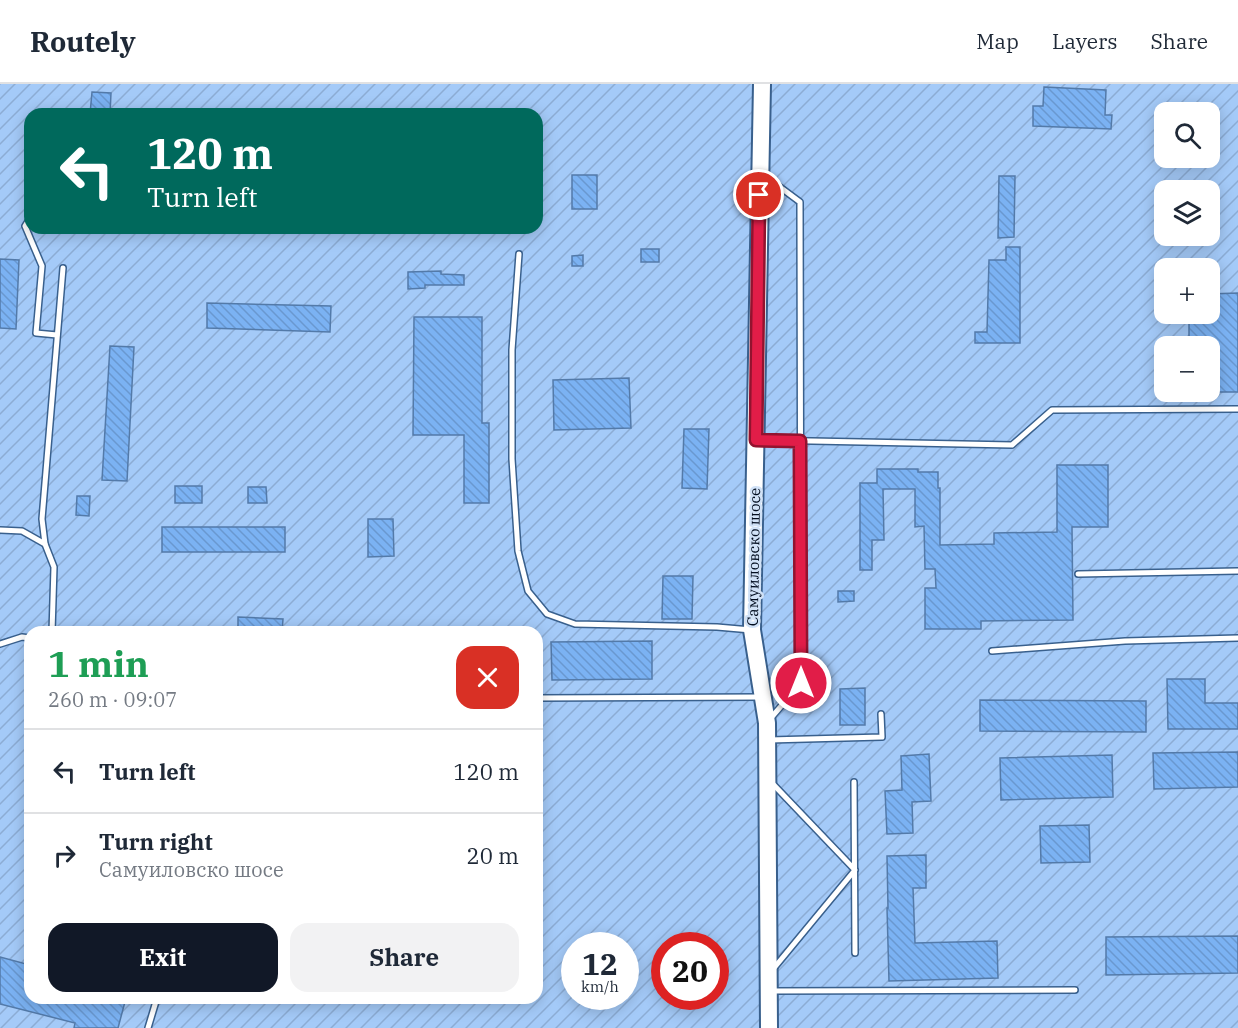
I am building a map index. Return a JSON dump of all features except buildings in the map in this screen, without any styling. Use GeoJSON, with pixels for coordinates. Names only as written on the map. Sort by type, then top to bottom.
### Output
{"type":"FeatureCollection","features":[{"type":"Feature","properties":{"kind":"street","name":"Самуиловско шосе"},"geometry":{"type":"LineString","coordinates":[[762,84],[752,630],[768,740],[769,1028]]}},
{"type":"Feature","properties":{"kind":"lane"},"geometry":{"type":"LineString","coordinates":[[760,173],[800,202],[801,683],[767,723]]}},
{"type":"Feature","properties":{"kind":"lane"},"geometry":{"type":"LineString","coordinates":[[28,234],[42,266],[36,333],[57,335]]}},
{"type":"Feature","properties":{"kind":"lane"},"geometry":{"type":"LineString","coordinates":[[519,254],[512,350],[512,459],[518,551],[528,591],[547,614],[575,624],[717,627],[752,630]]}},
{"type":"Feature","properties":{"kind":"lane"},"geometry":{"type":"LineString","coordinates":[[52,626],[54,567],[45,544],[42,519],[63,268]]}},
{"type":"Feature","properties":{"kind":"lane"},"geometry":{"type":"LineString","coordinates":[[756,440],[1012,445],[1052,410],[1238,409]]}},
{"type":"Feature","properties":{"kind":"lane"},"geometry":{"type":"LineString","coordinates":[[0,530],[22,531],[45,544]]}},
{"type":"Feature","properties":{"kind":"lane"},"geometry":{"type":"LineString","coordinates":[[1078,574],[1238,571]]}},
{"type":"Feature","properties":{"kind":"lane"},"geometry":{"type":"LineString","coordinates":[[0,644],[24,638]]}},
{"type":"Feature","properties":{"kind":"lane"},"geometry":{"type":"LineString","coordinates":[[992,651],[1125,641],[1238,638]]}},
{"type":"Feature","properties":{"kind":"lane"},"geometry":{"type":"LineString","coordinates":[[543,698],[763,697]]}},
{"type":"Feature","properties":{"kind":"lane"},"geometry":{"type":"LineString","coordinates":[[768,740],[882,738],[882,714]]}},
{"type":"Feature","properties":{"kind":"lane"},"geometry":{"type":"LineString","coordinates":[[768,779],[855,870]]}},
{"type":"Feature","properties":{"kind":"lane"},"geometry":{"type":"LineString","coordinates":[[854,782],[855,952]]}},
{"type":"Feature","properties":{"kind":"lane"},"geometry":{"type":"LineString","coordinates":[[768,983],[855,870]]}},
{"type":"Feature","properties":{"kind":"lane"},"geometry":{"type":"LineString","coordinates":[[768,983],[1075,990]]}},
{"type":"Feature","properties":{"kind":"lane"},"geometry":{"type":"LineString","coordinates":[[148,1028],[155,1004]]}},
{"type":"Feature","properties":{"kind":"shaded area"},"geometry":{"type":"Polygon","coordinates":[[[0,84],[1238,84],[1238,1028],[0,1028],[0,84]]]}},
{"type":"Feature","properties":{"kind":"route"},"geometry":{"type":"LineString","coordinates":[[759,195],[756,440],[800,441],[801,683]]}}]}
